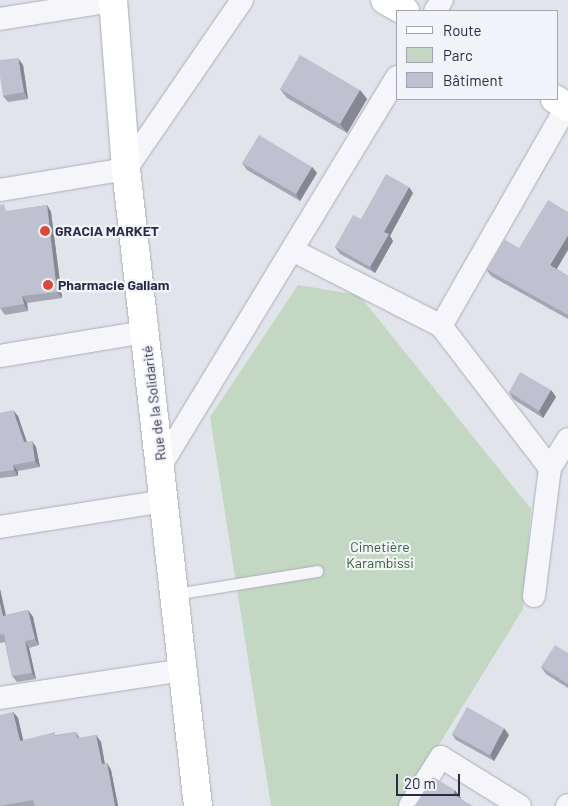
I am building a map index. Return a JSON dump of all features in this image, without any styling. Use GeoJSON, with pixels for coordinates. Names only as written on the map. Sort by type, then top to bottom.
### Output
{"type":"FeatureCollection","features":[{"type":"Feature","properties":{"kind":"street"},"geometry":{"type":"LineString","coordinates":[[0,190],[126,169],[242,0]]}},
{"type":"Feature","properties":{"kind":"street"},"geometry":{"type":"LineString","coordinates":[[385,0],[403,10]]}},
{"type":"Feature","properties":{"kind":"street"},"geometry":{"type":"LineString","coordinates":[[0,19],[113,1]]}},
{"type":"Feature","properties":{"kind":"street","name":"Rue de la Solidarité"},"geometry":{"type":"LineString","coordinates":[[113,1],[126,169],[146,332],[198,806]]}},
{"type":"Feature","properties":{"kind":"street"},"geometry":{"type":"LineString","coordinates":[[161,466],[294,251],[396,79]]}},
{"type":"Feature","properties":{"kind":"street"},"geometry":{"type":"LineString","coordinates":[[441,326],[564,104]]}},
{"type":"Feature","properties":{"kind":"street"},"geometry":{"type":"LineString","coordinates":[[294,251],[441,326],[550,468]]}},
{"type":"Feature","properties":{"kind":"street"},"geometry":{"type":"LineString","coordinates":[[0,356],[146,332]]}},
{"type":"Feature","properties":{"kind":"street"},"geometry":{"type":"LineString","coordinates":[[534,596],[550,468],[568,439]]}},
{"type":"Feature","properties":{"kind":"street"},"geometry":{"type":"LineString","coordinates":[[0,527],[164,501]]}},
{"type":"Feature","properties":{"kind":"street"},"geometry":{"type":"LineString","coordinates":[[0,698],[183,670]]}},
{"type":"Feature","properties":{"kind":"street"},"geometry":{"type":"LineString","coordinates":[[410,806],[441,756],[520,806]]}},
{"type":"Feature","properties":{"kind":"lane"},"geometry":{"type":"LineString","coordinates":[[175,594],[316,571]]}},
{"type":"Feature","properties":{"kind":"green space","name":"Cimetière Karambissi"},"geometry":{"type":"Polygon","coordinates":[[[298,285],[359,295],[531,509],[523,609],[401,806],[271,806],[210,417],[298,285]]]}},
{"type":"Feature","properties":{"kind":"building"},"geometry":{"type":"Polygon","coordinates":[[[300,55],[360,90],[340,124],[280,89],[300,55]]]}},
{"type":"Feature","properties":{"kind":"building"},"geometry":{"type":"Polygon","coordinates":[[[18,58],[24,92],[3,96],[0,60],[18,58]]]}},
{"type":"Feature","properties":{"kind":"building"},"geometry":{"type":"Polygon","coordinates":[[[259,135],[312,167],[296,194],[242,163],[259,135]]]}},
{"type":"Feature","properties":{"kind":"building"},"geometry":{"type":"Polygon","coordinates":[[[386,174],[409,187],[384,232],[389,234],[370,267],[335,247],[353,215],[361,219],[386,174]]]}},
{"type":"Feature","properties":{"kind":"building"},"geometry":{"type":"Polygon","coordinates":[[[548,200],[568,212],[568,235],[550,265],[568,276],[568,315],[486,269],[504,239],[519,248],[548,200]]]}},
{"type":"Feature","properties":{"kind":"building"},"geometry":{"type":"Polygon","coordinates":[[[4,204],[6,211],[47,205],[57,292],[22,296],[24,304],[0,308],[0,205],[4,204]]]}},
{"type":"Feature","properties":{"kind":"building"},"geometry":{"type":"Polygon","coordinates":[[[520,372],[551,390],[539,411],[509,392],[520,372]]]}},
{"type":"Feature","properties":{"kind":"building"},"geometry":{"type":"Polygon","coordinates":[[[13,410],[24,442],[32,441],[35,461],[13,465],[14,470],[0,472],[0,413],[13,410]]]}},
{"type":"Feature","properties":{"kind":"building"},"geometry":{"type":"Polygon","coordinates":[[[0,603],[3,616],[28,610],[35,639],[25,641],[32,673],[12,676],[4,634],[0,635],[0,603]]]}},
{"type":"Feature","properties":{"kind":"building"},"geometry":{"type":"Polygon","coordinates":[[[555,645],[568,653],[568,684],[541,667],[555,645]]]}},
{"type":"Feature","properties":{"kind":"building"},"geometry":{"type":"Polygon","coordinates":[[[467,707],[504,728],[490,755],[452,734],[467,707]]]}},
{"type":"Feature","properties":{"kind":"building"},"geometry":{"type":"Polygon","coordinates":[[[13,712],[20,741],[55,732],[55,736],[76,732],[77,738],[96,735],[102,764],[107,763],[115,806],[35,806],[33,800],[0,806],[0,715],[13,712]]]}},
{"type":"Feature","properties":{"kind":"building"},"geometry":{"type":"Polygon","coordinates":[[[433,777],[455,790],[453,794],[473,806],[413,806],[433,777]]]}},
{"type":"Feature","properties":{"kind":"place","name":"GRACIA MARKET"},"geometry":{"type":"Point","coordinates":[45,231]}},
{"type":"Feature","properties":{"kind":"place","name":"Pharmacie Galiam"},"geometry":{"type":"Point","coordinates":[48,285]}}]}
